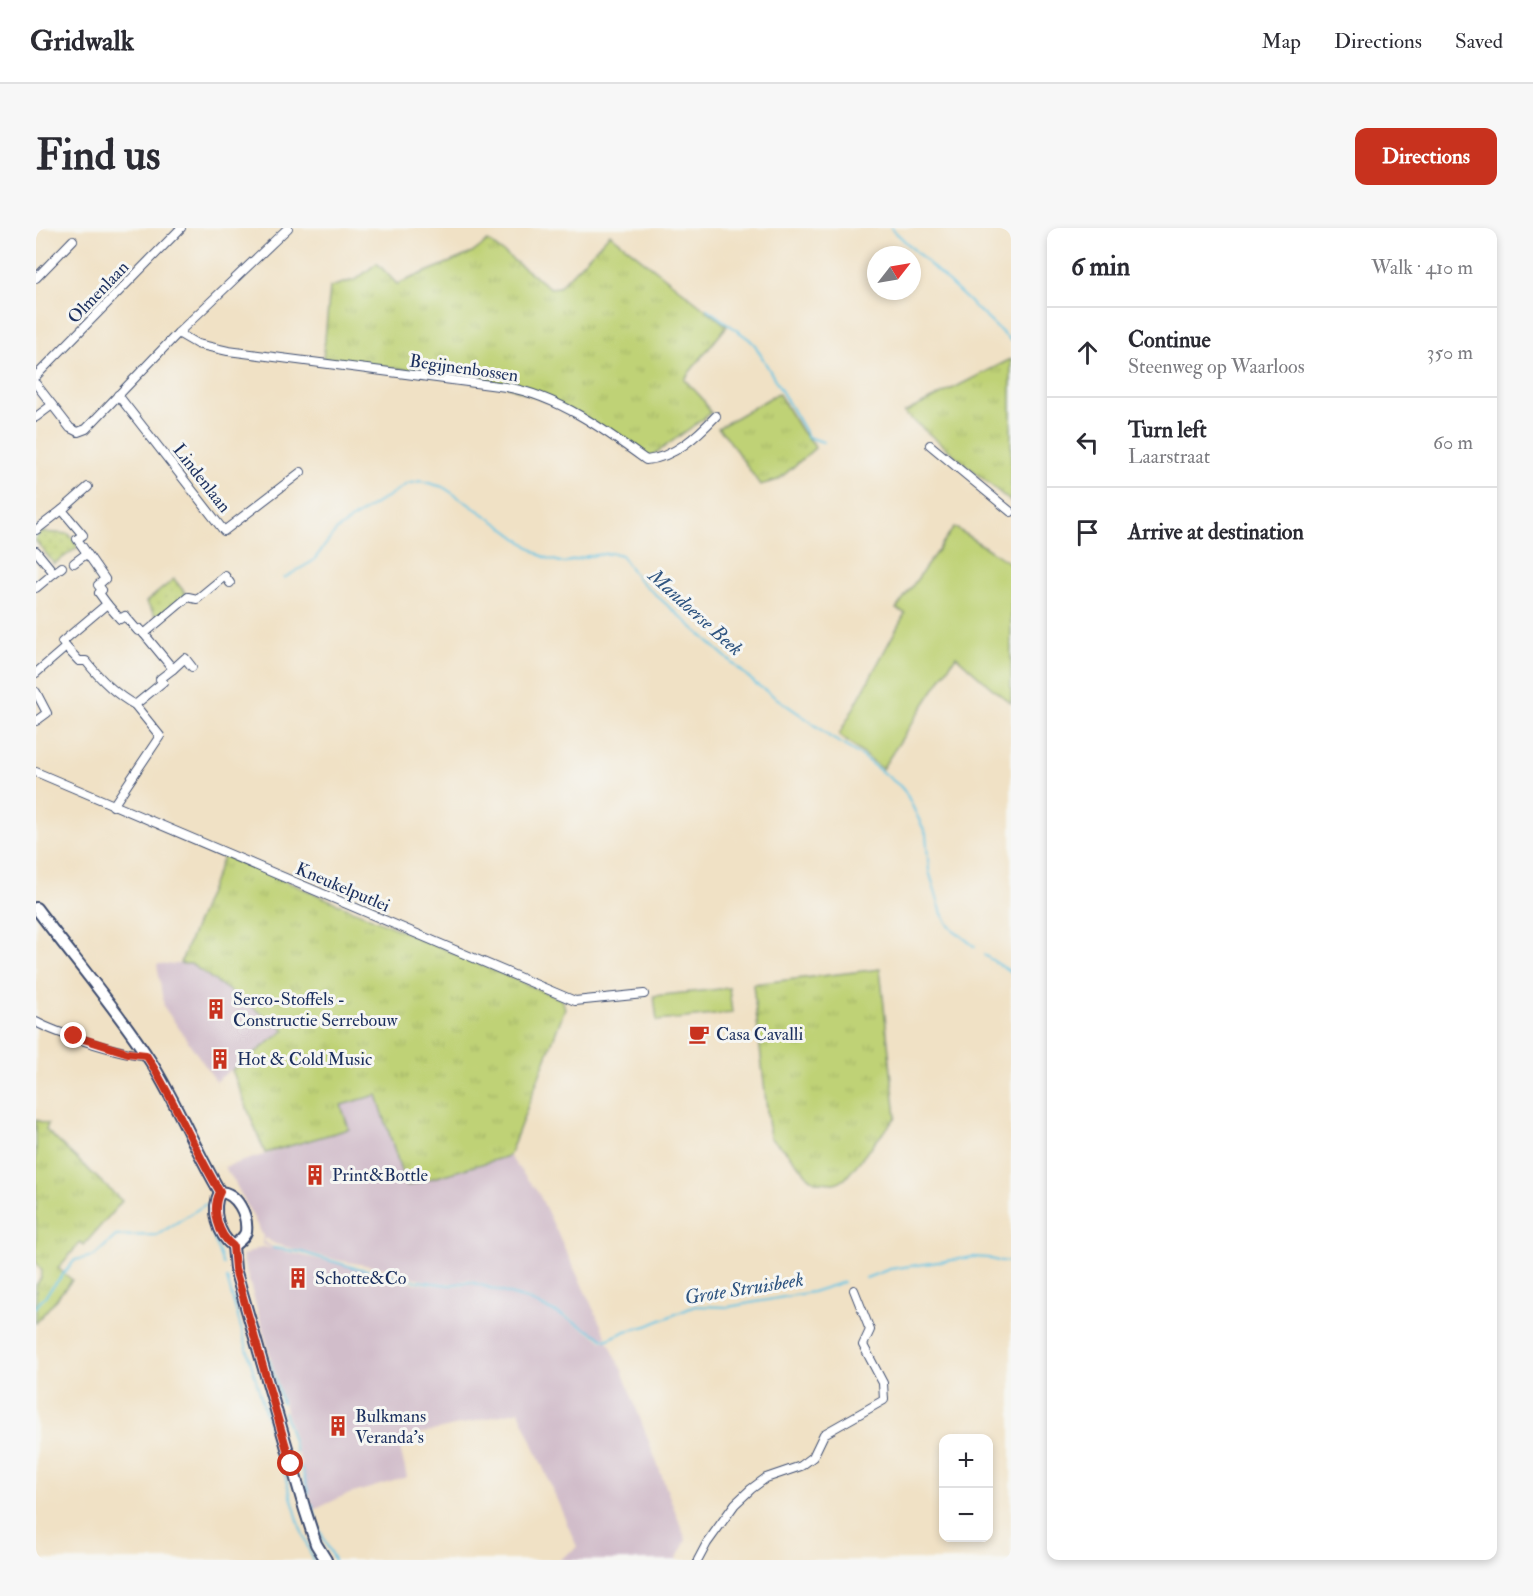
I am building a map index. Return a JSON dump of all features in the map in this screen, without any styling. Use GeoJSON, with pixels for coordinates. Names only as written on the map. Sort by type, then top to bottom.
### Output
{"type":"FeatureCollection","features":[{"type":"Feature","properties":{"kind":"street","name":"Olmenlaan"},"geometry":{"type":"LineString","coordinates":[[36,376],[181,228]]}},
{"type":"Feature","properties":{"kind":"street"},"geometry":{"type":"LineString","coordinates":[[36,384],[70,428],[78,432],[86,429],[178,333],[288,228]]}},
{"type":"Feature","properties":{"kind":"street"},"geometry":{"type":"LineString","coordinates":[[36,278],[73,240]]}},
{"type":"Feature","properties":{"kind":"street","name":"Begijnenbossen"},"geometry":{"type":"LineString","coordinates":[[178,333],[197,344],[228,351],[506,387],[525,392],[580,416],[646,460],[669,454],[697,434],[716,416]]}},
{"type":"Feature","properties":{"kind":"street","name":"Lindenlaan"},"geometry":{"type":"LineString","coordinates":[[118,395],[224,531],[301,472]]}},
{"type":"Feature","properties":{"kind":"street"},"geometry":{"type":"LineString","coordinates":[[36,417],[52,405]]}},
{"type":"Feature","properties":{"kind":"street"},"geometry":{"type":"LineString","coordinates":[[930,445],[1011,512]]}},
{"type":"Feature","properties":{"kind":"street"},"geometry":{"type":"LineString","coordinates":[[36,530],[88,487]]}},
{"type":"Feature","properties":{"kind":"street"},"geometry":{"type":"LineString","coordinates":[[62,510],[83,535],[77,539],[105,579],[98,585],[102,590],[99,593],[120,619],[125,616],[138,631],[140,629],[173,669]]}},
{"type":"Feature","properties":{"kind":"street"},"geometry":{"type":"LineString","coordinates":[[36,550],[54,573]]}},
{"type":"Feature","properties":{"kind":"street"},"geometry":{"type":"LineString","coordinates":[[74,563],[86,554]]}},
{"type":"Feature","properties":{"kind":"street"},"geometry":{"type":"LineString","coordinates":[[36,588],[62,567]]}},
{"type":"Feature","properties":{"kind":"street"},"geometry":{"type":"LineString","coordinates":[[144,634],[188,597],[197,599],[225,576],[230,583]]}},
{"type":"Feature","properties":{"kind":"street"},"geometry":{"type":"LineString","coordinates":[[107,604],[62,642],[79,661],[86,661],[118,696],[135,705],[160,736],[113,806]]}},
{"type":"Feature","properties":{"kind":"street"},"geometry":{"type":"LineString","coordinates":[[36,673],[66,647]]}},
{"type":"Feature","properties":{"kind":"street"},"geometry":{"type":"LineString","coordinates":[[135,705],[163,682],[160,679],[185,658],[192,667]]}},
{"type":"Feature","properties":{"kind":"street"},"geometry":{"type":"LineString","coordinates":[[36,692],[46,713],[36,721]]}},
{"type":"Feature","properties":{"kind":"street","name":"Kneukelputlei"},"geometry":{"type":"LineString","coordinates":[[36,772],[575,1001],[644,994]]}},
{"type":"Feature","properties":{"kind":"street"},"geometry":{"type":"LineString","coordinates":[[36,908],[146,1055],[173,1101],[204,1166],[220,1192],[230,1194],[237,1199],[246,1232],[233,1246]]}},
{"type":"Feature","properties":{"kind":"street"},"geometry":{"type":"LineString","coordinates":[[36,1022],[57,1031],[128,1053],[146,1055]]}},
{"type":"Feature","properties":{"kind":"street"},"geometry":{"type":"LineString","coordinates":[[220,1192],[216,1198],[215,1210],[225,1240],[233,1246],[235,1269],[305,1510],[316,1544],[326,1560]]}},
{"type":"Feature","properties":{"kind":"street"},"geometry":{"type":"LineString","coordinates":[[698,1560],[706,1543],[735,1504],[751,1489],[766,1478],[801,1466],[813,1456],[824,1434],[884,1400],[883,1383],[863,1345],[870,1330],[854,1290]]}},
{"type":"Feature","properties":{"kind":"shaded area"},"geometry":{"type":"Polygon","coordinates":[[[157,964],[191,964],[285,1030],[216,1081],[164,1007],[157,964]]]}},
{"type":"Feature","properties":{"kind":"shaded area"},"geometry":{"type":"Polygon","coordinates":[[[377,1095],[406,1186],[509,1156],[539,1194],[607,1338],[598,1336],[568,1317],[527,1298],[475,1282],[467,1280],[458,1283],[426,1281],[387,1269],[337,1260],[275,1244],[265,1238],[263,1241],[278,1250],[384,1274],[411,1283],[456,1286],[471,1283],[526,1300],[565,1318],[603,1341],[608,1341],[621,1368],[686,1540],[676,1560],[559,1560],[577,1547],[519,1411],[398,1439],[407,1477],[343,1496],[314,1510],[242,1256],[261,1247],[273,1248],[262,1244],[263,1236],[233,1179],[224,1167],[348,1129],[341,1105],[377,1095]]]}},
{"type":"Feature","properties":{"kind":"green space"},"geometry":{"type":"Polygon","coordinates":[[[610,234],[727,326],[684,379],[702,398],[711,413],[649,458],[579,414],[495,381],[323,359],[330,287],[357,279],[377,263],[397,284],[472,253],[488,241],[550,288],[559,287],[610,234]]]}},
{"type":"Feature","properties":{"kind":"green space"},"geometry":{"type":"Polygon","coordinates":[[[1011,359],[1011,502],[904,413],[1011,359]]]}},
{"type":"Feature","properties":{"kind":"green space"},"geometry":{"type":"Polygon","coordinates":[[[778,393],[802,432],[815,448],[778,480],[760,485],[718,428],[778,393]]]}},
{"type":"Feature","properties":{"kind":"green space"},"geometry":{"type":"Polygon","coordinates":[[[954,527],[1011,564],[1011,703],[956,656],[882,769],[839,735],[905,613],[896,609],[954,527]]]}},
{"type":"Feature","properties":{"kind":"green space"},"geometry":{"type":"Polygon","coordinates":[[[41,532],[69,534],[78,547],[54,564],[36,541],[36,537],[41,532]]]}},
{"type":"Feature","properties":{"kind":"green space"},"geometry":{"type":"Polygon","coordinates":[[[174,579],[186,594],[161,616],[159,614],[156,616],[146,602],[174,579]]]}},
{"type":"Feature","properties":{"kind":"green space"},"geometry":{"type":"Polygon","coordinates":[[[224,855],[561,999],[565,1008],[509,1156],[406,1186],[377,1095],[341,1105],[349,1129],[265,1153],[232,1070],[285,1030],[191,964],[180,964],[224,855]]]}},
{"type":"Feature","properties":{"kind":"green space"},"geometry":{"type":"Polygon","coordinates":[[[880,969],[896,1117],[845,1179],[835,1183],[817,1182],[810,1178],[785,1150],[770,1138],[753,984],[880,969]]]}},
{"type":"Feature","properties":{"kind":"green space"},"geometry":{"type":"Polygon","coordinates":[[[729,988],[732,1013],[657,1021],[654,996],[729,988]]]}},
{"type":"Feature","properties":{"kind":"green space"},"geometry":{"type":"Polygon","coordinates":[[[36,1120],[48,1124],[46,1130],[122,1201],[84,1245],[81,1242],[58,1268],[72,1280],[36,1323],[36,1285],[41,1278],[42,1271],[36,1262],[36,1120]]]}},
{"type":"Feature","properties":{"kind":"waterway"},"geometry":{"type":"LineString","coordinates":[[891,228],[1011,341]]}},
{"type":"Feature","properties":{"kind":"waterway"},"geometry":{"type":"LineString","coordinates":[[707,309],[755,345],[808,437],[823,442]]}},
{"type":"Feature","properties":{"kind":"waterway","name":"Mandoerse Beek"},"geometry":{"type":"LineString","coordinates":[[284,578],[313,561],[336,531],[352,519],[407,484],[421,481],[443,487],[540,555],[550,559],[564,563],[588,556],[613,553],[621,555],[638,579],[756,684],[830,737],[860,755],[900,786],[906,793],[926,834],[929,871],[942,914],[950,927],[975,947]]}},
{"type":"Feature","properties":{"kind":"waterway","name":"Mandoerse Beek"},"geometry":{"type":"LineString","coordinates":[[984,955],[1011,972]]}},
{"type":"Feature","properties":{"kind":"waterway","name":"Grote Struisbeek"},"geometry":{"type":"LineString","coordinates":[[36,1307],[75,1260],[94,1256],[116,1236],[157,1235],[206,1204]]}},
{"type":"Feature","properties":{"kind":"waterway"},"geometry":{"type":"LineString","coordinates":[[208,1219],[223,1265]]}},
{"type":"Feature","properties":{"kind":"waterway","name":"Grote Struisbeek"},"geometry":{"type":"LineString","coordinates":[[273,1248],[301,1252],[352,1267],[417,1281],[450,1285],[474,1283],[526,1299],[606,1340],[695,1306],[728,1307],[812,1292],[844,1282]]}},
{"type":"Feature","properties":{"kind":"waterway","name":"Grote Struisbeek"},"geometry":{"type":"LineString","coordinates":[[866,1278],[890,1269],[973,1257],[1001,1262],[1011,1261]]}},
{"type":"Feature","properties":{"kind":"waterway"},"geometry":{"type":"LineString","coordinates":[[227,1279],[274,1442]]}},
{"type":"Feature","properties":{"kind":"waterway"},"geometry":{"type":"LineString","coordinates":[[269,1359],[282,1403]]}},
{"type":"Feature","properties":{"kind":"waterway"},"geometry":{"type":"LineString","coordinates":[[284,1412],[296,1452]]}},
{"type":"Feature","properties":{"kind":"waterway"},"geometry":{"type":"LineString","coordinates":[[279,1455],[300,1527],[313,1560]]}},
{"type":"Feature","properties":{"kind":"waterway"},"geometry":{"type":"LineString","coordinates":[[301,1467],[309,1494]]}},
{"type":"Feature","properties":{"kind":"waterway"},"geometry":{"type":"LineString","coordinates":[[312,1504],[319,1529],[334,1560]]}},
{"type":"Feature","properties":{"kind":"place","name":"Serco-Stoffels - Constructie Serrebouw"},"geometry":{"type":"Point","coordinates":[216,1009]}},
{"type":"Feature","properties":{"kind":"place","name":"Casa Cavalli"},"geometry":{"type":"Point","coordinates":[699,1034]}},
{"type":"Feature","properties":{"kind":"place","name":"Hot & Cold Music"},"geometry":{"type":"Point","coordinates":[220,1059]}},
{"type":"Feature","properties":{"kind":"place","name":"Print&Bottle"},"geometry":{"type":"Point","coordinates":[315,1175]}},
{"type":"Feature","properties":{"kind":"place","name":"Schotte&Co"},"geometry":{"type":"Point","coordinates":[298,1278]}},
{"type":"Feature","properties":{"kind":"place","name":"Bulkmans Veranda's"},"geometry":{"type":"Point","coordinates":[338,1426]}},
{"type":"Feature","properties":{"kind":"route"},"geometry":{"type":"LineString","coordinates":[[74,1036],[128,1053],[146,1055],[173,1101],[204,1166],[220,1192],[216,1198],[215,1210],[225,1240],[233,1246],[232,1256],[235,1269],[291,1464]]}}]}
